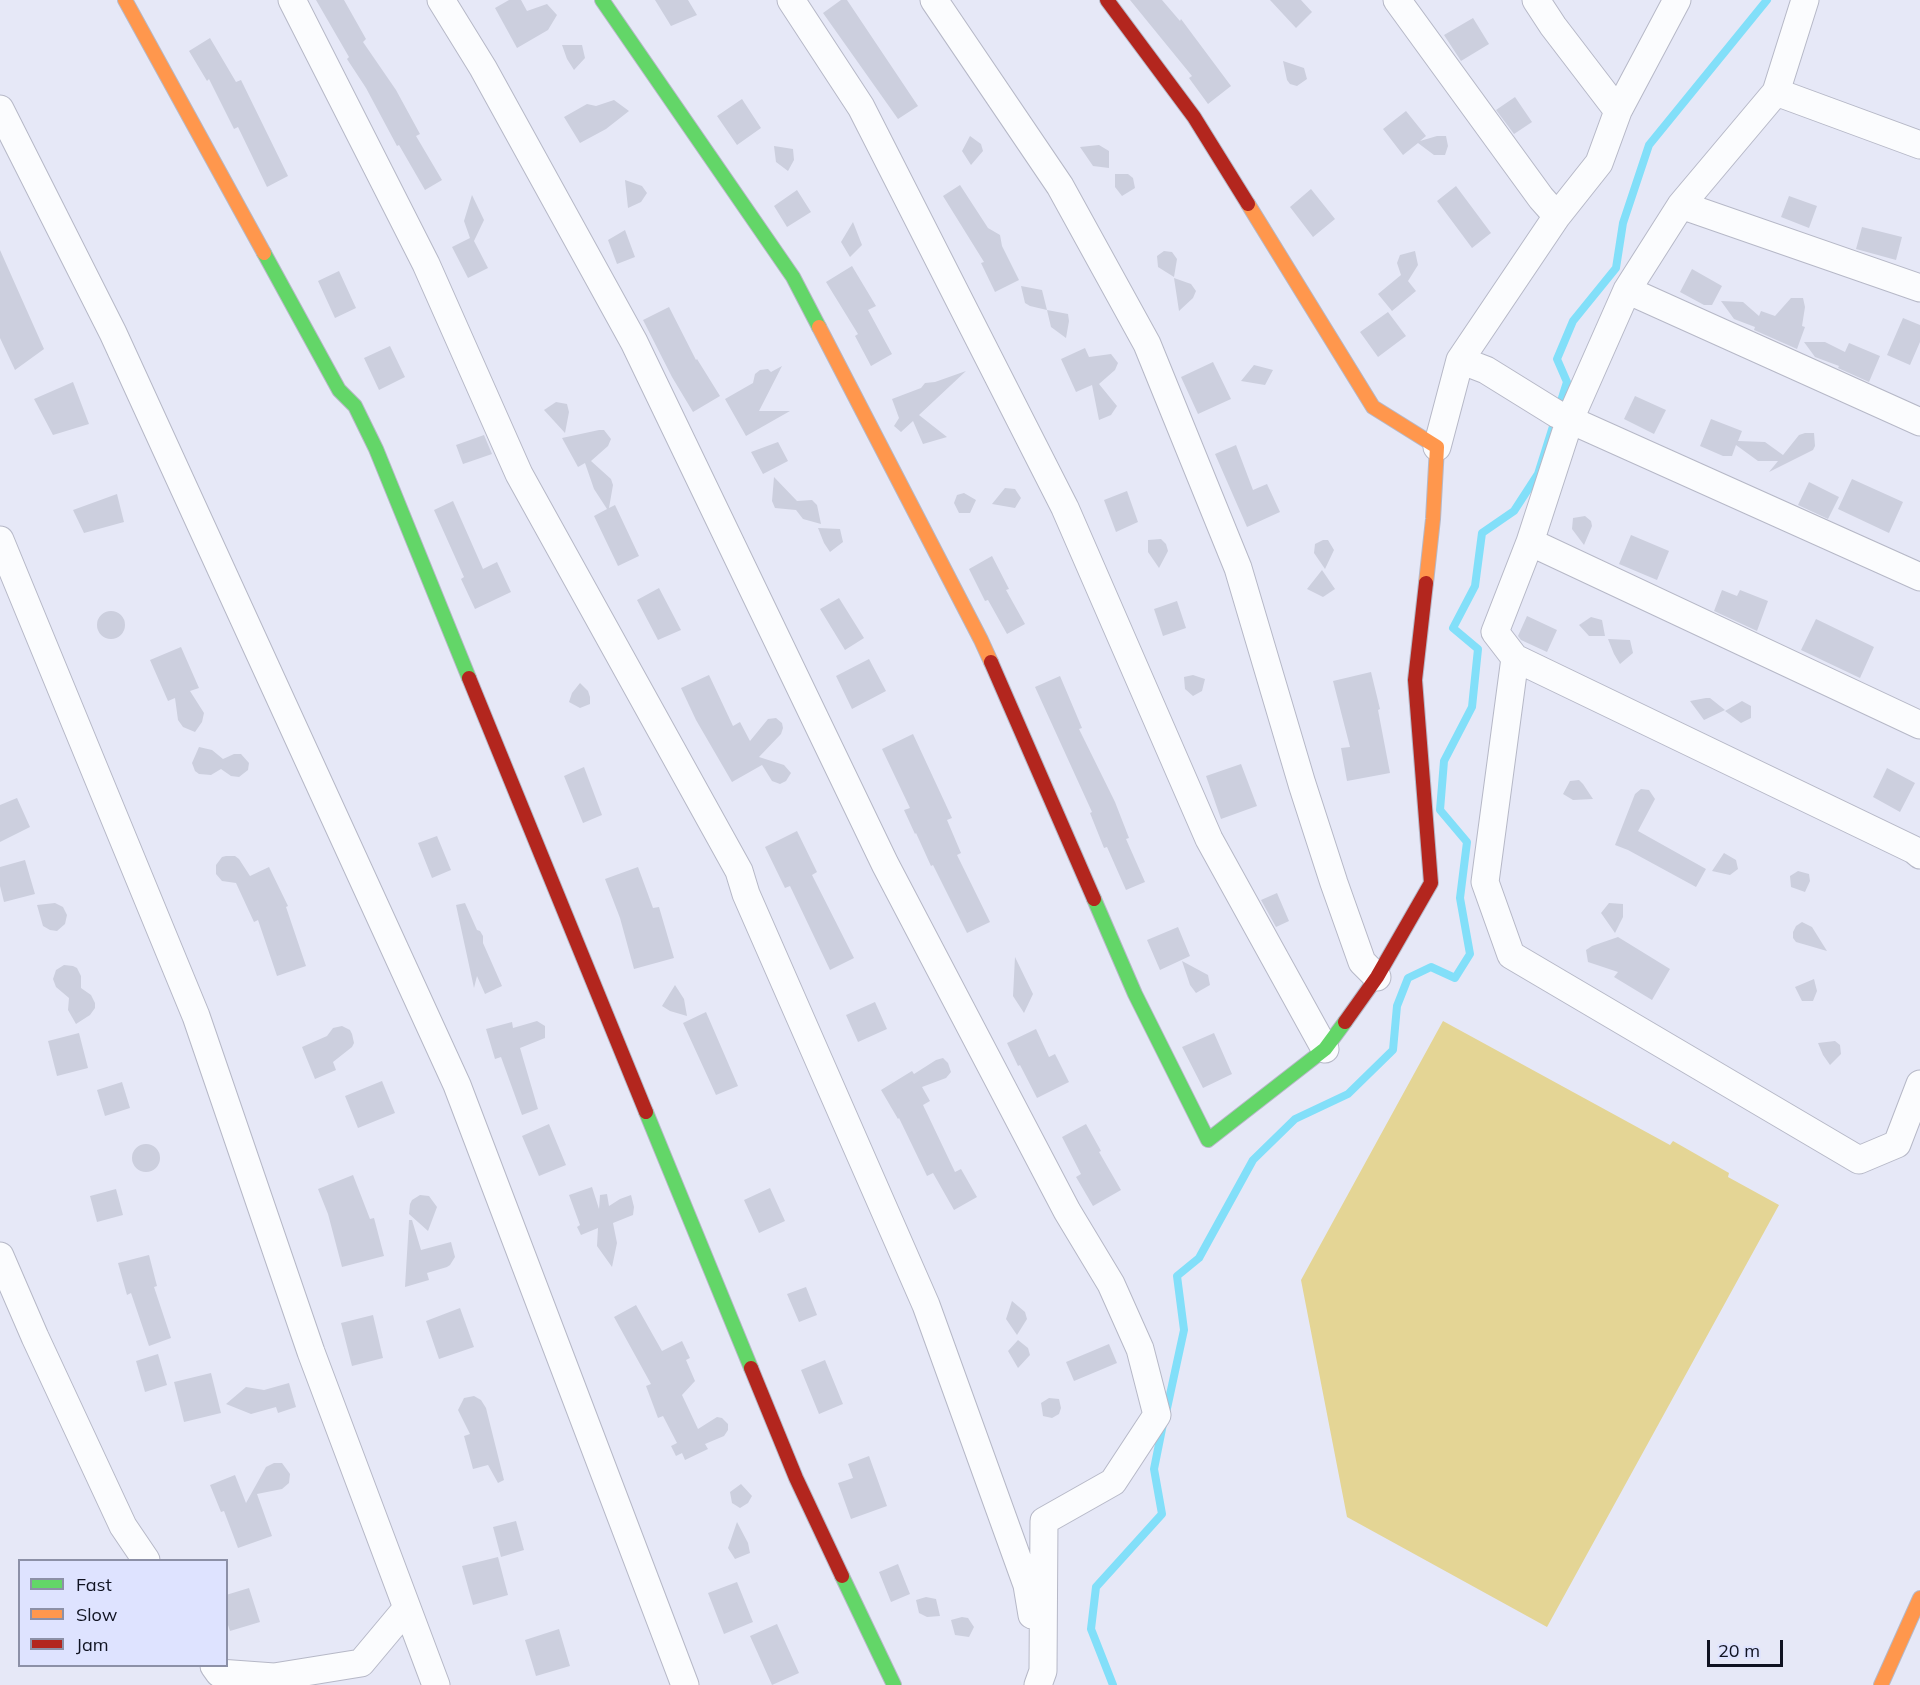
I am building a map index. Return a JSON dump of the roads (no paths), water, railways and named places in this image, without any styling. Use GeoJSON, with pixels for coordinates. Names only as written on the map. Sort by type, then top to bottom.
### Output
{"type":"FeatureCollection","features":[{"type":"Feature","properties":{"kind":"main road"},"geometry":{"type":"LineString","coordinates":[[125,0],[339,390],[355,406],[376,449],[796,1478],[894,1685]]}},
{"type":"Feature","properties":{"kind":"main road"},"geometry":{"type":"LineString","coordinates":[[602,0],[793,277],[981,640],[1135,994],[1208,1140],[1325,1049],[1377,976],[1431,884],[1415,680],[1433,519],[1437,447],[1373,407],[1194,117],[1107,0]]}},
{"type":"Feature","properties":{"kind":"main road"},"geometry":{"type":"LineString","coordinates":[[1881,1685],[1920,1598]]}},
{"type":"Feature","properties":{"kind":"street"},"geometry":{"type":"LineString","coordinates":[[291,0],[426,264],[519,474],[739,871],[746,894],[926,1305],[1027,1585],[1040,1678]]}},
{"type":"Feature","properties":{"kind":"street"},"geometry":{"type":"LineString","coordinates":[[441,0],[483,68],[634,342],[885,864],[1067,1211],[1112,1284],[1140,1349],[1157,1414],[1113,1482],[1044,1521],[1040,1678]]}},
{"type":"Feature","properties":{"kind":"street"},"geometry":{"type":"LineString","coordinates":[[791,0],[861,107],[1065,508],[1209,839],[1325,1049]]}},
{"type":"Feature","properties":{"kind":"street"},"geometry":{"type":"LineString","coordinates":[[934,0],[1060,186],[1147,344],[1238,568],[1298,773],[1362,962],[1377,976]]}},
{"type":"Feature","properties":{"kind":"street"},"geometry":{"type":"LineString","coordinates":[[1397,0],[1541,198],[1557,216]]}},
{"type":"Feature","properties":{"kind":"street"},"geometry":{"type":"LineString","coordinates":[[1536,0],[1618,111]]}},
{"type":"Feature","properties":{"kind":"street"},"geometry":{"type":"LineString","coordinates":[[1437,447],[1460,360],[1557,216],[1599,162],[1618,111],[1677,0]]}},
{"type":"Feature","properties":{"kind":"street"},"geometry":{"type":"LineString","coordinates":[[1805,0],[1776,92],[1681,205],[1627,290],[1570,419],[1530,542],[1495,632],[1515,658],[1903,844],[1920,855]]}},
{"type":"Feature","properties":{"kind":"street"},"geometry":{"type":"LineString","coordinates":[[1776,92],[1920,145]]}},
{"type":"Feature","properties":{"kind":"street"},"geometry":{"type":"LineString","coordinates":[[0,109],[113,333],[457,1084],[685,1685]]}},
{"type":"Feature","properties":{"kind":"street"},"geometry":{"type":"LineString","coordinates":[[1681,205],[1920,288]]}},
{"type":"Feature","properties":{"kind":"street"},"geometry":{"type":"LineString","coordinates":[[1627,290],[1920,422]]}},
{"type":"Feature","properties":{"kind":"street"},"geometry":{"type":"LineString","coordinates":[[1460,360],[1486,370],[1557,414],[1920,577]]}},
{"type":"Feature","properties":{"kind":"street"},"geometry":{"type":"LineString","coordinates":[[0,540],[196,1016],[311,1352],[436,1685]]}},
{"type":"Feature","properties":{"kind":"street"},"geometry":{"type":"LineString","coordinates":[[1530,542],[1920,724]]}},
{"type":"Feature","properties":{"kind":"street"},"geometry":{"type":"LineString","coordinates":[[1515,658],[1485,882],[1511,954],[1859,1160],[1897,1144],[1920,1084]]}},
{"type":"Feature","properties":{"kind":"street"},"geometry":{"type":"LineString","coordinates":[[0,1256],[35,1338],[123,1526],[145,1559]]}},
{"type":"Feature","properties":{"kind":"street"},"geometry":{"type":"LineString","coordinates":[[215,1667],[219,1672],[274,1677],[361,1663],[407,1608]]}},
{"type":"Feature","properties":{"kind":"waterway"},"geometry":{"type":"LineString","coordinates":[[1166,1413],[1184,1330],[1177,1276],[1199,1258],[1253,1160],[1295,1119],[1348,1094],[1393,1050],[1397,1006],[1408,978],[1431,967],[1455,978],[1470,954],[1460,898],[1467,842],[1440,810],[1444,761],[1472,707],[1478,649],[1453,628],[1475,586],[1482,533],[1514,511],[1538,474],[1567,382],[1557,359],[1573,321],[1616,268],[1623,223],[1649,145],[1767,0]]}},
{"type":"Feature","properties":{"kind":"waterway"},"geometry":{"type":"LineString","coordinates":[[1113,1685],[1091,1629],[1096,1587],[1162,1514],[1154,1469],[1163,1424]]}}]}
